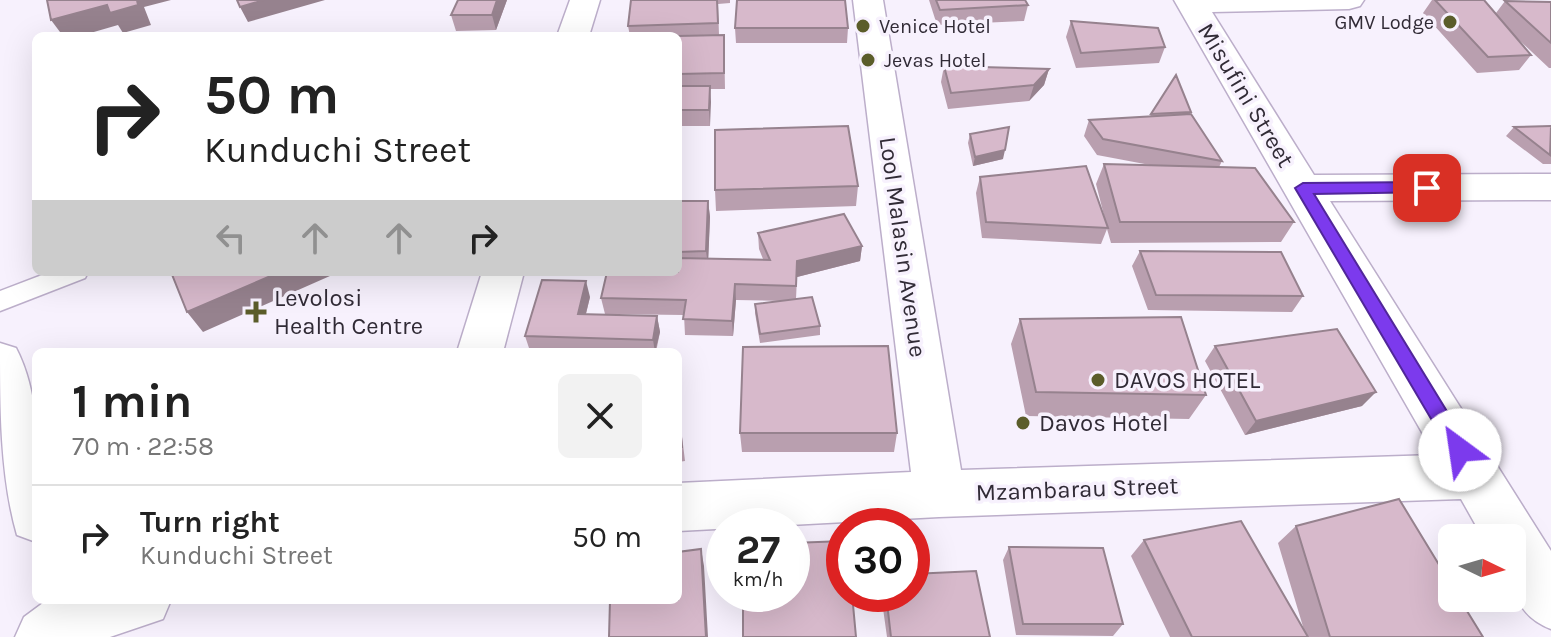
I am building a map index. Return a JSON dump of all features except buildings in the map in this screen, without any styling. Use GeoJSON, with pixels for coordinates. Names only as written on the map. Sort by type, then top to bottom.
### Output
{"type":"FeatureCollection","features":[{"type":"Feature","properties":{"kind":"street"},"geometry":{"type":"LineString","coordinates":[[574,32],[585,0]]}},
{"type":"Feature","properties":{"kind":"street","name":"Lool Malasin Avenue"},"geometry":{"type":"LineString","coordinates":[[868,0],[939,494]]}},
{"type":"Feature","properties":{"kind":"street"},"geometry":{"type":"LineString","coordinates":[[1190,2],[1349,0]]}},
{"type":"Feature","properties":{"kind":"street","name":"Misufini Street"},"geometry":{"type":"LineString","coordinates":[[1190,2],[1551,602]]}},
{"type":"Feature","properties":{"kind":"street"},"geometry":{"type":"LineString","coordinates":[[1303,188],[1551,187]]}},
{"type":"Feature","properties":{"kind":"street"},"geometry":{"type":"LineString","coordinates":[[481,348],[502,276]]}},
{"type":"Feature","properties":{"kind":"street"},"geometry":{"type":"LineString","coordinates":[[0,361],[32,501]]}},
{"type":"Feature","properties":{"kind":"street","name":"Mzambarau Street"},"geometry":{"type":"LineString","coordinates":[[682,507],[939,494],[1475,476]]}},
{"type":"Feature","properties":{"kind":"street"},"geometry":{"type":"LineString","coordinates":[[56,624],[128,604]]}},
{"type":"Feature","properties":{"kind":"lane"},"geometry":{"type":"LineString","coordinates":[[0,301],[66,276]]}},
{"type":"Feature","properties":{"kind":"place","name":"GMV Lodge"},"geometry":{"type":"Point","coordinates":[1450,22]}},
{"type":"Feature","properties":{"kind":"place","name":"Venice Hotel"},"geometry":{"type":"Point","coordinates":[863,26]}},
{"type":"Feature","properties":{"kind":"place","name":"Jevas Hotel"},"geometry":{"type":"Point","coordinates":[868,60]}},
{"type":"Feature","properties":{"kind":"place","name":"Levolosi Health Centre"},"geometry":{"type":"Point","coordinates":[256,312]}},
{"type":"Feature","properties":{"kind":"place","name":"DAVOS HOTEL"},"geometry":{"type":"Point","coordinates":[1098,380]}},
{"type":"Feature","properties":{"kind":"place","name":"Davos Hotel"},"geometry":{"type":"Point","coordinates":[1023,423]}},
{"type":"Feature","properties":{"kind":"route"},"geometry":{"type":"LineString","coordinates":[[1427,188],[1303,188],[1460,450]]}}]}
